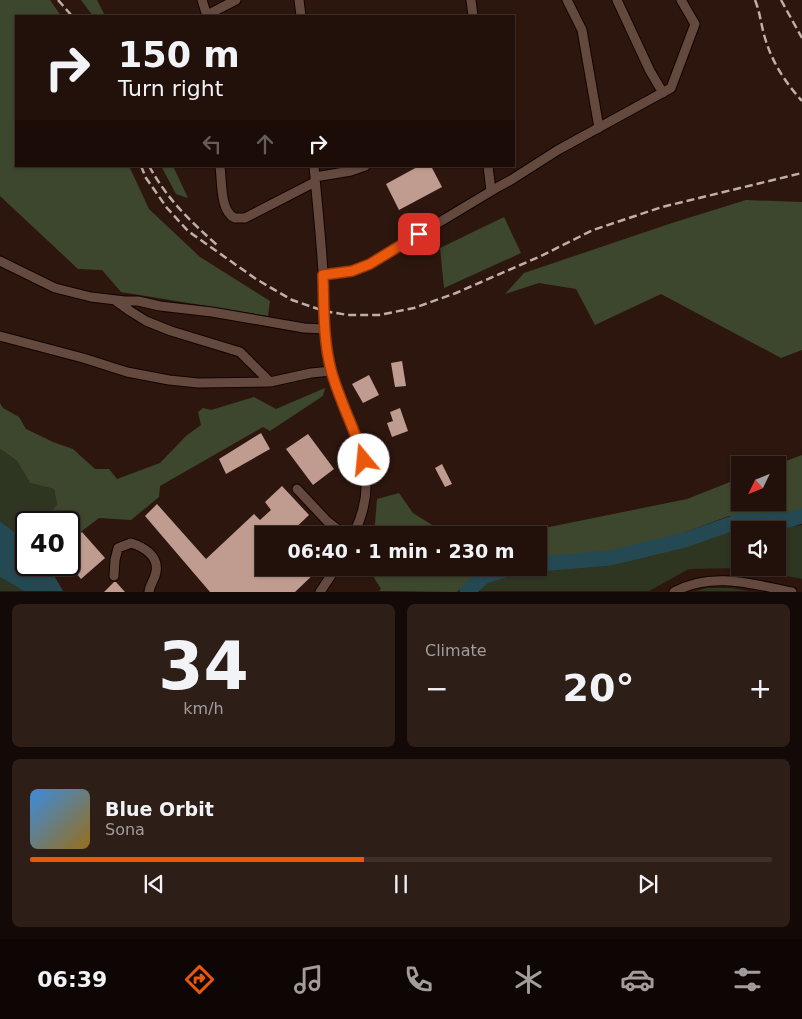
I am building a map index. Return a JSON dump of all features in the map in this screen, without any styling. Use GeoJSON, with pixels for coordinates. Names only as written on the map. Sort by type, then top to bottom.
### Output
{"type":"FeatureCollection","features":[{"type":"Feature","properties":{"kind":"street"},"geometry":{"type":"LineString","coordinates":[[202,0],[207,15]]}},
{"type":"Feature","properties":{"kind":"street"},"geometry":{"type":"LineString","coordinates":[[209,15],[236,0]]}},
{"type":"Feature","properties":{"kind":"street"},"geometry":{"type":"LineString","coordinates":[[299,0],[301,15]]}},
{"type":"Feature","properties":{"kind":"street"},"geometry":{"type":"LineString","coordinates":[[471,0],[472,15]]}},
{"type":"Feature","properties":{"kind":"street"},"geometry":{"type":"LineString","coordinates":[[567,0],[582,30],[598,128]]}},
{"type":"Feature","properties":{"kind":"street"},"geometry":{"type":"LineString","coordinates":[[617,0],[650,71],[663,93]]}},
{"type":"Feature","properties":{"kind":"street"},"geometry":{"type":"LineString","coordinates":[[323,275],[352,271],[370,264],[558,150],[671,88],[695,24],[680,0]]}},
{"type":"Feature","properties":{"kind":"street"},"geometry":{"type":"LineString","coordinates":[[220,167],[224,205],[231,217],[240,219],[315,180],[361,167]]}},
{"type":"Feature","properties":{"kind":"street"},"geometry":{"type":"LineString","coordinates":[[314,167],[323,275],[325,329],[332,371],[357,437],[364,460],[367,480],[366,496],[357,526]]}},
{"type":"Feature","properties":{"kind":"street"},"geometry":{"type":"LineString","coordinates":[[488,167],[491,191]]}},
{"type":"Feature","properties":{"kind":"street"},"geometry":{"type":"LineString","coordinates":[[0,262],[55,288],[91,297],[138,301],[304,328],[325,329]]}},
{"type":"Feature","properties":{"kind":"street"},"geometry":{"type":"LineString","coordinates":[[115,299],[130,312],[146,321],[171,331],[240,352],[270,382]]}},
{"type":"Feature","properties":{"kind":"street"},"geometry":{"type":"LineString","coordinates":[[0,336],[127,372],[169,380],[198,383],[270,382],[311,373],[332,371]]}},
{"type":"Feature","properties":{"kind":"street"},"geometry":{"type":"LineString","coordinates":[[297,488],[333,526]]}},
{"type":"Feature","properties":{"kind":"street"},"geometry":{"type":"LineString","coordinates":[[114,576],[118,548],[131,543],[147,549],[156,564],[156,573],[150,584],[149,592]]}},
{"type":"Feature","properties":{"kind":"street"},"geometry":{"type":"LineString","coordinates":[[320,592],[331,576]]}},
{"type":"Feature","properties":{"kind":"street"},"geometry":{"type":"LineString","coordinates":[[674,592],[705,580],[718,580],[792,592]]}},
{"type":"Feature","properties":{"kind":"green space"},"geometry":{"type":"Polygon","coordinates":[[[0,0],[50,0],[60,15],[15,15],[15,167],[129,167],[149,209],[200,257],[270,301],[268,316],[121,292],[102,270],[78,269],[0,196],[0,0]]]}},
{"type":"Feature","properties":{"kind":"green space"},"geometry":{"type":"Polygon","coordinates":[[[81,0],[97,0],[104,15],[92,15],[81,0]]]}},
{"type":"Feature","properties":{"kind":"green space"},"geometry":{"type":"Polygon","coordinates":[[[162,167],[173,167],[188,198],[176,194],[162,167]]]}},
{"type":"Feature","properties":{"kind":"green space"},"geometry":{"type":"Polygon","coordinates":[[[746,200],[802,202],[802,350],[781,358],[661,294],[595,325],[576,289],[539,283],[505,294],[524,273],[746,200]]]}},
{"type":"Feature","properties":{"kind":"green space"},"geometry":{"type":"Polygon","coordinates":[[[504,217],[521,253],[444,288],[440,248],[504,217]]]}},
{"type":"Feature","properties":{"kind":"green space"},"geometry":{"type":"Polygon","coordinates":[[[325,388],[323,396],[270,431],[263,427],[160,486],[159,497],[131,520],[99,518],[80,533],[80,511],[52,511],[57,504],[54,489],[30,483],[17,461],[0,449],[0,403],[3,408],[19,417],[26,429],[73,449],[95,469],[109,469],[117,479],[160,463],[186,436],[201,425],[198,412],[203,408],[211,410],[254,397],[276,409],[325,388]]]}},
{"type":"Feature","properties":{"kind":"green space"},"geometry":{"type":"Polygon","coordinates":[[[0,449],[17,461],[30,483],[54,489],[57,504],[52,511],[15,511],[15,533],[0,521],[0,449]]]}},
{"type":"Feature","properties":{"kind":"green space"},"geometry":{"type":"Polygon","coordinates":[[[802,455],[802,509],[787,517],[729,516],[678,535],[609,553],[547,558],[547,527],[687,499],[731,482],[731,511],[786,511],[786,461],[802,455]]]}},
{"type":"Feature","properties":{"kind":"green space"},"geometry":{"type":"Polygon","coordinates":[[[399,493],[413,513],[434,526],[374,526],[377,499],[399,493]]]}},
{"type":"Feature","properties":{"kind":"green space"},"geometry":{"type":"Polygon","coordinates":[[[802,525],[802,579],[786,576],[786,528],[802,525]]]}},
{"type":"Feature","properties":{"kind":"green space"},"geometry":{"type":"Polygon","coordinates":[[[731,529],[731,568],[689,569],[649,591],[477,591],[490,580],[508,576],[547,576],[547,568],[614,564],[665,551],[731,529]]]}},
{"type":"Feature","properties":{"kind":"green space"},"geometry":{"type":"Polygon","coordinates":[[[373,576],[475,576],[457,592],[379,591],[381,589],[373,576]]]}},
{"type":"Feature","properties":{"kind":"green space"},"geometry":{"type":"Polygon","coordinates":[[[0,577],[24,591],[0,591],[0,577]]]}},
{"type":"Feature","properties":{"kind":"green space"},"geometry":{"type":"Polygon","coordinates":[[[707,588],[731,588],[749,591],[695,591],[707,588]]]}},
{"type":"Feature","properties":{"kind":"water"},"geometry":{"type":"Polygon","coordinates":[[[0,521],[15,533],[15,576],[54,576],[63,591],[24,591],[0,577],[0,521]]]}},
{"type":"Feature","properties":{"kind":"building"},"geometry":{"type":"Polygon","coordinates":[[[417,167],[432,167],[442,187],[399,210],[386,184],[417,167]]]}},
{"type":"Feature","properties":{"kind":"building"},"geometry":{"type":"Polygon","coordinates":[[[402,361],[406,386],[395,387],[391,363],[402,361]]]}},
{"type":"Feature","properties":{"kind":"building"},"geometry":{"type":"Polygon","coordinates":[[[369,375],[379,395],[363,403],[352,384],[369,375]]]}},
{"type":"Feature","properties":{"kind":"building"},"geometry":{"type":"Polygon","coordinates":[[[400,408],[408,431],[392,437],[387,423],[393,421],[390,412],[400,408]]]}},
{"type":"Feature","properties":{"kind":"building"},"geometry":{"type":"Polygon","coordinates":[[[261,433],[270,449],[226,474],[219,459],[261,433]]]}},
{"type":"Feature","properties":{"kind":"building"},"geometry":{"type":"Polygon","coordinates":[[[308,434],[334,469],[313,485],[286,449],[308,434]]]}},
{"type":"Feature","properties":{"kind":"building"},"geometry":{"type":"Polygon","coordinates":[[[442,464],[452,484],[445,487],[435,468],[442,464]]]}},
{"type":"Feature","properties":{"kind":"building"},"geometry":{"type":"Polygon","coordinates":[[[282,486],[309,515],[297,526],[255,526],[255,576],[312,576],[295,592],[210,592],[145,516],[157,504],[206,559],[254,514],[260,520],[271,510],[265,502],[282,486]]]}},
{"type":"Feature","properties":{"kind":"building"},"geometry":{"type":"Polygon","coordinates":[[[82,532],[105,558],[81,579],[78,576],[80,576],[80,534],[82,532]]]}},
{"type":"Feature","properties":{"kind":"building"},"geometry":{"type":"Polygon","coordinates":[[[116,582],[125,592],[104,592],[116,582]]]}},
{"type":"Feature","properties":{"kind":"waterway"},"geometry":{"type":"LineString","coordinates":[[547,563],[610,558],[685,540],[739,521],[789,520],[802,516]]}},
{"type":"Feature","properties":{"kind":"waterway"},"geometry":{"type":"LineString","coordinates":[[467,592],[486,576]]}},
{"type":"Feature","properties":{"kind":"railway"},"geometry":{"type":"LineString","coordinates":[[58,0],[71,15]]}},
{"type":"Feature","properties":{"kind":"railway"},"geometry":{"type":"LineString","coordinates":[[755,0],[771,55],[790,87],[802,101]]}},
{"type":"Feature","properties":{"kind":"railway"},"geometry":{"type":"LineString","coordinates":[[781,0],[802,38]]}},
{"type":"Feature","properties":{"kind":"railway"},"geometry":{"type":"LineString","coordinates":[[141,167],[146,178],[167,208],[188,231],[256,279],[292,300],[324,311],[348,315],[379,315],[414,308],[456,293],[541,256],[593,230],[662,207],[802,173]]}},
{"type":"Feature","properties":{"kind":"railway"},"geometry":{"type":"LineString","coordinates":[[150,167],[180,209],[217,245]]}},
{"type":"Feature","properties":{"kind":"route"},"geometry":{"type":"LineString","coordinates":[[364,460],[332,371],[328,353],[325,336],[323,275],[352,271],[370,264],[419,234]]}}]}
